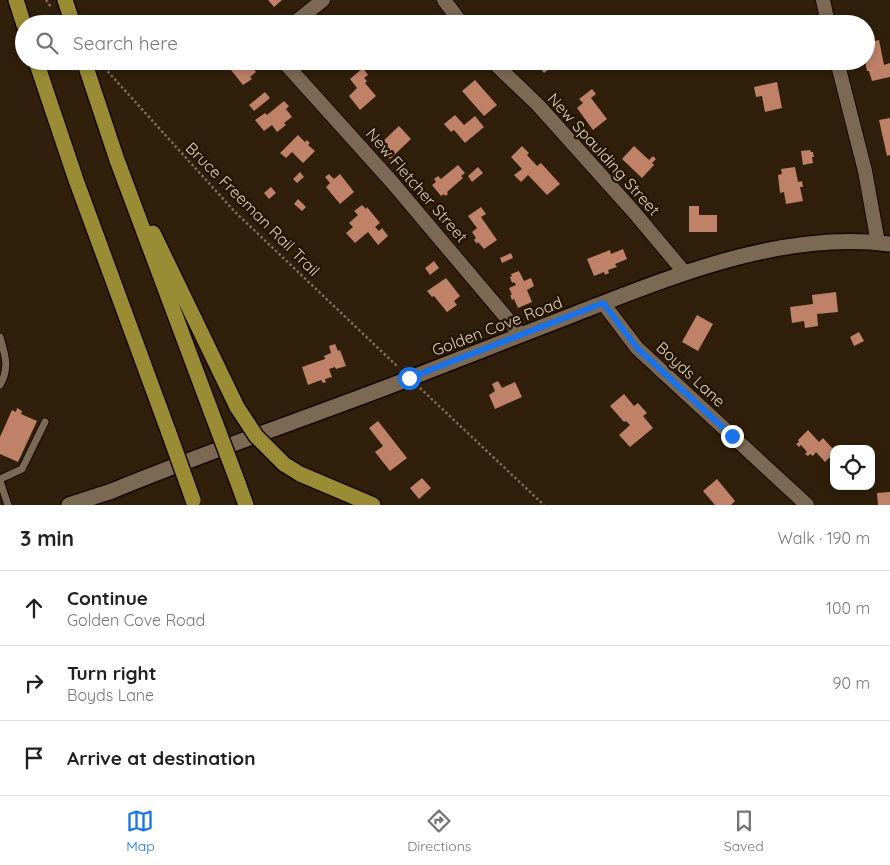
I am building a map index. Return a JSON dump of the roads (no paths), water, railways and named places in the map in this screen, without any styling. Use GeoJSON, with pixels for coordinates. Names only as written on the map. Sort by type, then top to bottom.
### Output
{"type":"FeatureCollection","features":[{"type":"Feature","properties":{"kind":"highway"},"geometry":{"type":"LineString","coordinates":[[16,0],[21,15]]}},
{"type":"Feature","properties":{"kind":"highway"},"geometry":{"type":"LineString","coordinates":[[66,3],[70,15]]}},
{"type":"Feature","properties":{"kind":"highway"},"geometry":{"type":"LineString","coordinates":[[39,70],[76,180],[194,502]]}},
{"type":"Feature","properties":{"kind":"highway"},"geometry":{"type":"LineString","coordinates":[[91,70],[117,160],[246,505]]}},
{"type":"Feature","properties":{"kind":"highway"},"geometry":{"type":"LineString","coordinates":[[117,160],[188,303],[237,408],[256,436],[284,464],[300,474],[373,505]]}},
{"type":"Feature","properties":{"kind":"main road","name":"Golden Cove Road"},"geometry":{"type":"LineString","coordinates":[[70,505],[391,386],[685,273],[789,246],[823,243],[884,244]]}},
{"type":"Feature","properties":{"kind":"street"},"geometry":{"type":"LineString","coordinates":[[304,15],[323,0]]}},
{"type":"Feature","properties":{"kind":"street"},"geometry":{"type":"LineString","coordinates":[[444,0],[455,15]]}},
{"type":"Feature","properties":{"kind":"street"},"geometry":{"type":"LineString","coordinates":[[823,0],[826,15]]}},
{"type":"Feature","properties":{"kind":"street","name":"New Fletcher Street"},"geometry":{"type":"LineString","coordinates":[[291,70],[391,181],[521,335]]}},
{"type":"Feature","properties":{"kind":"street","name":"New Spaulding Street"},"geometry":{"type":"LineString","coordinates":[[501,70],[538,105],[633,211],[685,273]]}},
{"type":"Feature","properties":{"kind":"street"},"geometry":{"type":"LineString","coordinates":[[839,70],[884,244]]}},
{"type":"Feature","properties":{"kind":"street","name":"Boyds Lane"},"geometry":{"type":"LineString","coordinates":[[603,303],[637,348],[807,505]]}},
{"type":"Feature","properties":{"kind":"lane"},"geometry":{"type":"LineString","coordinates":[[0,337],[6,359],[6,375],[0,385]]}},
{"type":"Feature","properties":{"kind":"lane"},"geometry":{"type":"LineString","coordinates":[[8,505],[0,480],[22,469],[45,422]]}}]}
